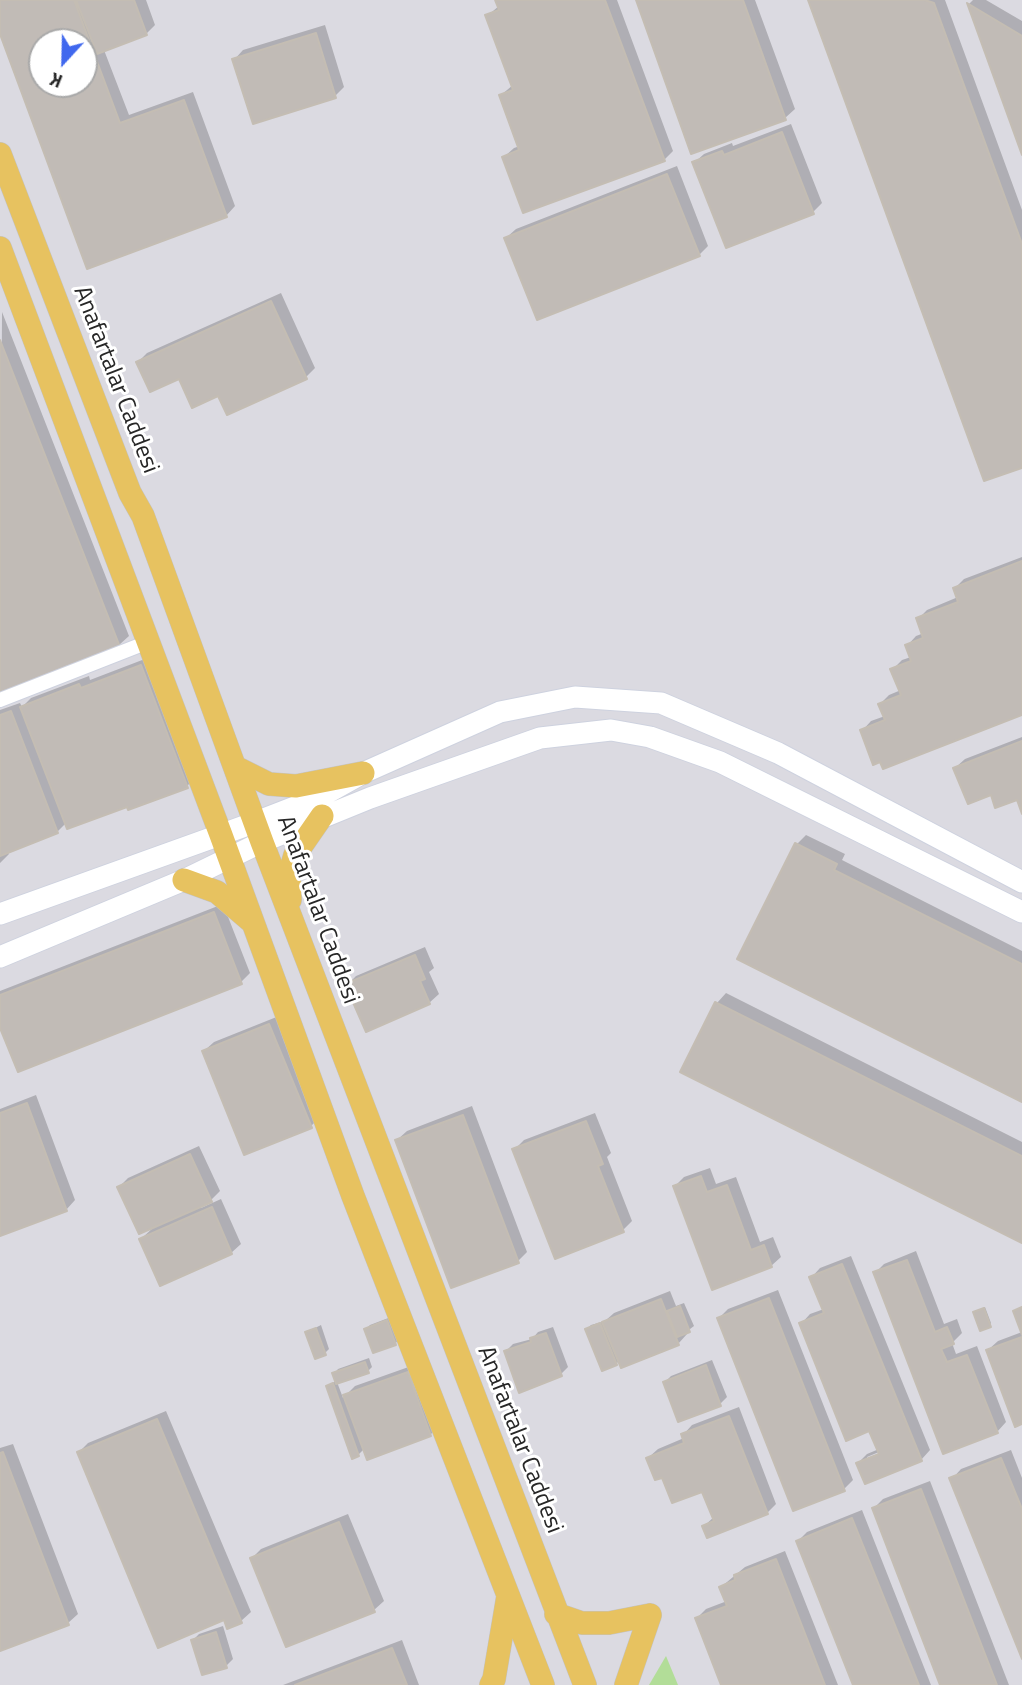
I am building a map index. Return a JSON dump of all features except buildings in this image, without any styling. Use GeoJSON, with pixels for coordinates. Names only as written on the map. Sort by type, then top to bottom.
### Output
{"type":"FeatureCollection","features":[{"type":"Feature","properties":{"kind":"main road","name":"Anafartalar Caddesi"},"geometry":{"type":"LineString","coordinates":[[0,154],[130,493],[142,516],[291,918],[584,1685]]}},
{"type":"Feature","properties":{"kind":"main road"},"geometry":{"type":"LineString","coordinates":[[0,248],[222,835],[353,1196],[543,1685]]}},
{"type":"Feature","properties":{"kind":"main road"},"geometry":{"type":"LineString","coordinates":[[0,957],[229,859],[259,832],[363,773],[500,712],[575,697],[661,703],[778,753],[1022,883]]}},
{"type":"Feature","properties":{"kind":"main road"},"geometry":{"type":"LineString","coordinates":[[0,914],[222,835],[259,832],[322,816],[540,738],[611,730],[650,737],[720,762],[1022,912]]}},
{"type":"Feature","properties":{"kind":"main road"},"geometry":{"type":"LineString","coordinates":[[235,766],[269,784],[296,786],[363,773]]}},
{"type":"Feature","properties":{"kind":"main road"},"geometry":{"type":"LineString","coordinates":[[291,918],[289,876],[295,855],[322,816]]}},
{"type":"Feature","properties":{"kind":"main road"},"geometry":{"type":"LineString","coordinates":[[184,880],[217,892],[254,924]]}},
{"type":"Feature","properties":{"kind":"main road"},"geometry":{"type":"LineString","coordinates":[[491,1685],[508,1596]]}},
{"type":"Feature","properties":{"kind":"main road"},"geometry":{"type":"LineString","coordinates":[[556,1614],[582,1623],[609,1623],[650,1615],[626,1685]]}},
{"type":"Feature","properties":{"kind":"street"},"geometry":{"type":"LineString","coordinates":[[0,700],[148,642]]}},
{"type":"Feature","properties":{"kind":"shaded area"},"geometry":{"type":"Polygon","coordinates":[[[0,0],[1022,0],[1022,1685],[0,1685],[0,0]]]}},
{"type":"Feature","properties":{"kind":"green space"},"geometry":{"type":"Polygon","coordinates":[[[666,1656],[678,1685],[649,1685],[666,1656]]]}}]}
